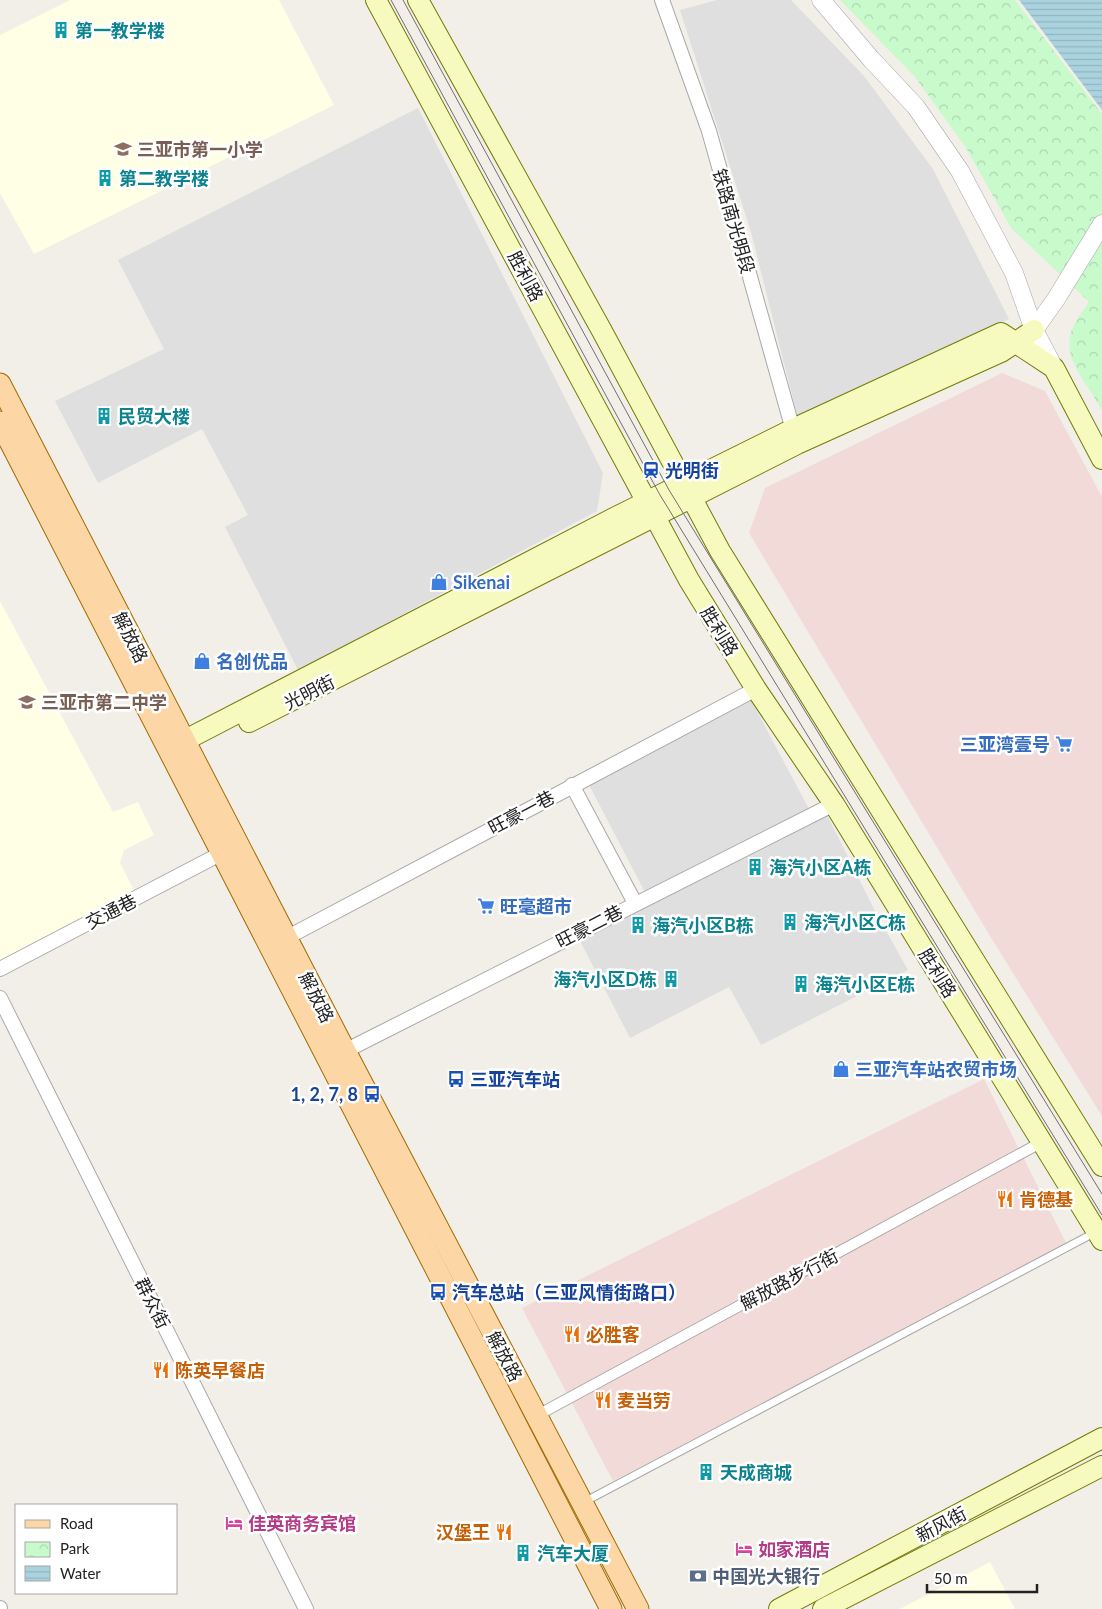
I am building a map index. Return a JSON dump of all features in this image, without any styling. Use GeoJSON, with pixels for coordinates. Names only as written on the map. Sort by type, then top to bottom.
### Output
{"type":"FeatureCollection","features":[{"type":"Feature","properties":{"kind":"main road","name":"胜利路"},"geometry":{"type":"LineString","coordinates":[[376,0],[689,580],[756,689],[834,804],[1099,1236]]}},
{"type":"Feature","properties":{"kind":"main road"},"geometry":{"type":"LineString","coordinates":[[418,0],[602,331],[720,551],[1102,1166]]}},
{"type":"Feature","properties":{"kind":"main road","name":"光明街"},"geometry":{"type":"LineString","coordinates":[[179,750],[795,437],[1009,338],[1034,330]]}},
{"type":"Feature","properties":{"kind":"main road"},"geometry":{"type":"LineString","coordinates":[[1009,338],[1054,368],[1102,459]]}},
{"type":"Feature","properties":{"kind":"main road","name":"解放路"},"geometry":{"type":"LineString","coordinates":[[0,384],[179,750],[222,853],[611,1609]]}},
{"type":"Feature","properties":{"kind":"main road","name":"解放路"},"geometry":{"type":"LineString","coordinates":[[0,422],[179,750],[286,938],[638,1609]]}},
{"type":"Feature","properties":{"kind":"main road","name":"新风街"},"geometry":{"type":"LineString","coordinates":[[779,1609],[1102,1438]]}},
{"type":"Feature","properties":{"kind":"main road","name":"新风街"},"geometry":{"type":"LineString","coordinates":[[823,1609],[1102,1466]]}},
{"type":"Feature","properties":{"kind":"street","name":"铁路南光明段"},"geometry":{"type":"LineString","coordinates":[[662,0],[709,131],[795,437]]}},
{"type":"Feature","properties":{"kind":"street"},"geometry":{"type":"LineString","coordinates":[[820,0],[916,107],[960,171],[1014,272],[1034,330],[1054,368]]}},
{"type":"Feature","properties":{"kind":"street"},"geometry":{"type":"LineString","coordinates":[[1034,330],[1056,299],[1102,224]]}},
{"type":"Feature","properties":{"kind":"street","name":"旺豪一巷"},"geometry":{"type":"LineString","coordinates":[[286,938],[756,689]]}},
{"type":"Feature","properties":{"kind":"street"},"geometry":{"type":"LineString","coordinates":[[572,785],[636,903]]}},
{"type":"Feature","properties":{"kind":"street","name":"旺豪二巷"},"geometry":{"type":"LineString","coordinates":[[345,1051],[834,804]]}},
{"type":"Feature","properties":{"kind":"street","name":"交通巷"},"geometry":{"type":"LineString","coordinates":[[0,968],[222,853]]}},
{"type":"Feature","properties":{"kind":"street","name":"群众街"},"geometry":{"type":"LineString","coordinates":[[0,998],[306,1609]]}},
{"type":"Feature","properties":{"kind":"street","name":"解放路步行街"},"geometry":{"type":"LineString","coordinates":[[536,1416],[1042,1142]]}},
{"type":"Feature","properties":{"kind":"lane"},"geometry":{"type":"LineString","coordinates":[[582,1503],[1099,1236]]}},
{"type":"Feature","properties":{"kind":"shaded area","name":"三亚市第一小学"},"geometry":{"type":"Polygon","coordinates":[[[70,0],[279,0],[334,105],[34,254],[0,193],[0,35],[70,0]]]}},
{"type":"Feature","properties":{"kind":"shaded area"},"geometry":{"type":"Polygon","coordinates":[[[717,0],[791,0],[864,76],[933,169],[1009,319],[798,419],[751,232],[680,10],[717,0]]]}},
{"type":"Feature","properties":{"kind":"shaded area"},"geometry":{"type":"Polygon","coordinates":[[[418,108],[603,473],[597,511],[298,670],[225,527],[248,515],[202,429],[98,483],[55,401],[164,349],[118,260],[418,108]]]}},
{"type":"Feature","properties":{"kind":"shaded area"},"geometry":{"type":"Polygon","coordinates":[[[1002,373],[1045,391],[1102,497],[1102,1116],[993,941],[749,533],[765,488],[1002,373]]]}},
{"type":"Feature","properties":{"kind":"shaded area","name":"三亚市第二中学"},"geometry":{"type":"Polygon","coordinates":[[[0,601],[113,812],[138,802],[154,835],[124,850],[120,863],[134,890],[0,961],[0,601]]]}},
{"type":"Feature","properties":{"kind":"shaded area"},"geometry":{"type":"Polygon","coordinates":[[[751,700],[809,809],[646,894],[589,785],[751,700]]]}},
{"type":"Feature","properties":{"kind":"shaded area"},"geometry":{"type":"Polygon","coordinates":[[[826,813],[875,911],[908,970],[761,1045],[729,987],[630,1038],[578,937],[826,813]]]}},
{"type":"Feature","properties":{"kind":"shaded area"},"geometry":{"type":"Polygon","coordinates":[[[984,1079],[1067,1245],[613,1481],[522,1308],[984,1079]]]}},
{"type":"Feature","properties":{"kind":"shaded area"},"geometry":{"type":"Polygon","coordinates":[[[990,1562],[1015,1609],[900,1609],[990,1562]]]}},
{"type":"Feature","properties":{"kind":"green space"},"geometry":{"type":"Polygon","coordinates":[[[840,0],[1015,0],[1102,114],[1102,411],[1077,370],[1070,348],[1070,337],[1074,325],[1089,302],[1011,228],[966,148],[915,77],[840,0]]]}},
{"type":"Feature","properties":{"kind":"water"},"geometry":{"type":"Polygon","coordinates":[[[1019,0],[1102,0],[1102,110],[1019,0]]]}},
{"type":"Feature","properties":{"kind":"tram line"},"geometry":{"type":"LineString","coordinates":[[391,0],[660,495],[1102,1215]]}},
{"type":"Feature","properties":{"kind":"tram line"},"geometry":{"type":"LineString","coordinates":[[403,0],[669,490],[1102,1194]]}},
{"type":"Feature","properties":{"kind":"place","name":"第一教学楼"},"geometry":{"type":"Point","coordinates":[61,30]}},
{"type":"Feature","properties":{"kind":"place","name":"三亚市第一小学"},"geometry":{"type":"Point","coordinates":[123,149]}},
{"type":"Feature","properties":{"kind":"place","name":"第二教学楼"},"geometry":{"type":"Point","coordinates":[105,178]}},
{"type":"Feature","properties":{"kind":"place","name":"民贸大楼"},"geometry":{"type":"Point","coordinates":[104,416]}},
{"type":"Feature","properties":{"kind":"place","name":"光明街"},"geometry":{"type":"Point","coordinates":[651,470]}},
{"type":"Feature","properties":{"kind":"place","name":"Sikenai"},"geometry":{"type":"Point","coordinates":[439,582]}},
{"type":"Feature","properties":{"kind":"place","name":"名创优品"},"geometry":{"type":"Point","coordinates":[202,661]}},
{"type":"Feature","properties":{"kind":"place","name":"三亚市第二中学"},"geometry":{"type":"Point","coordinates":[27,702]}},
{"type":"Feature","properties":{"kind":"place","name":"三亚湾壹号"},"geometry":{"type":"Point","coordinates":[1064,744]}},
{"type":"Feature","properties":{"kind":"place","name":"海汽小区A栋"},"geometry":{"type":"Point","coordinates":[755,867]}},
{"type":"Feature","properties":{"kind":"place","name":"旺毫超市"},"geometry":{"type":"Point","coordinates":[486,906]}},
{"type":"Feature","properties":{"kind":"place","name":"海汽小区C栋"},"geometry":{"type":"Point","coordinates":[790,922]}},
{"type":"Feature","properties":{"kind":"place","name":"海汽小区B栋"},"geometry":{"type":"Point","coordinates":[638,925]}},
{"type":"Feature","properties":{"kind":"place","name":"海汽小区D栋"},"geometry":{"type":"Point","coordinates":[671,979]}},
{"type":"Feature","properties":{"kind":"place","name":"海汽小区E栋"},"geometry":{"type":"Point","coordinates":[801,984]}},
{"type":"Feature","properties":{"kind":"place","name":"三亚汽车站农贸市场"},"geometry":{"type":"Point","coordinates":[841,1069]}},
{"type":"Feature","properties":{"kind":"place","name":"三亚汽车站"},"geometry":{"type":"Point","coordinates":[456,1079]}},
{"type":"Feature","properties":{"kind":"place","name":"1, 2, 7, 8"},"geometry":{"type":"Point","coordinates":[372,1094]}},
{"type":"Feature","properties":{"kind":"place","name":"肯德基"},"geometry":{"type":"Point","coordinates":[1005,1199]}},
{"type":"Feature","properties":{"kind":"place","name":"汽车总站（三亚风情街路口）"},"geometry":{"type":"Point","coordinates":[438,1292]}},
{"type":"Feature","properties":{"kind":"place","name":"必胜客"},"geometry":{"type":"Point","coordinates":[572,1334]}},
{"type":"Feature","properties":{"kind":"place","name":"陈英早餐店"},"geometry":{"type":"Point","coordinates":[161,1370]}},
{"type":"Feature","properties":{"kind":"place","name":"麦当劳"},"geometry":{"type":"Point","coordinates":[603,1400]}},
{"type":"Feature","properties":{"kind":"place","name":"天成商城"},"geometry":{"type":"Point","coordinates":[706,1472]}},
{"type":"Feature","properties":{"kind":"place","name":"佳英商务宾馆"},"geometry":{"type":"Point","coordinates":[234,1523]}},
{"type":"Feature","properties":{"kind":"place","name":"汉堡王"},"geometry":{"type":"Point","coordinates":[504,1532]}},
{"type":"Feature","properties":{"kind":"place","name":"如家酒店"},"geometry":{"type":"Point","coordinates":[744,1549]}},
{"type":"Feature","properties":{"kind":"place","name":"汽车大厦"},"geometry":{"type":"Point","coordinates":[523,1553]}},
{"type":"Feature","properties":{"kind":"place","name":"中国光大银行"},"geometry":{"type":"Point","coordinates":[698,1576]}}]}
